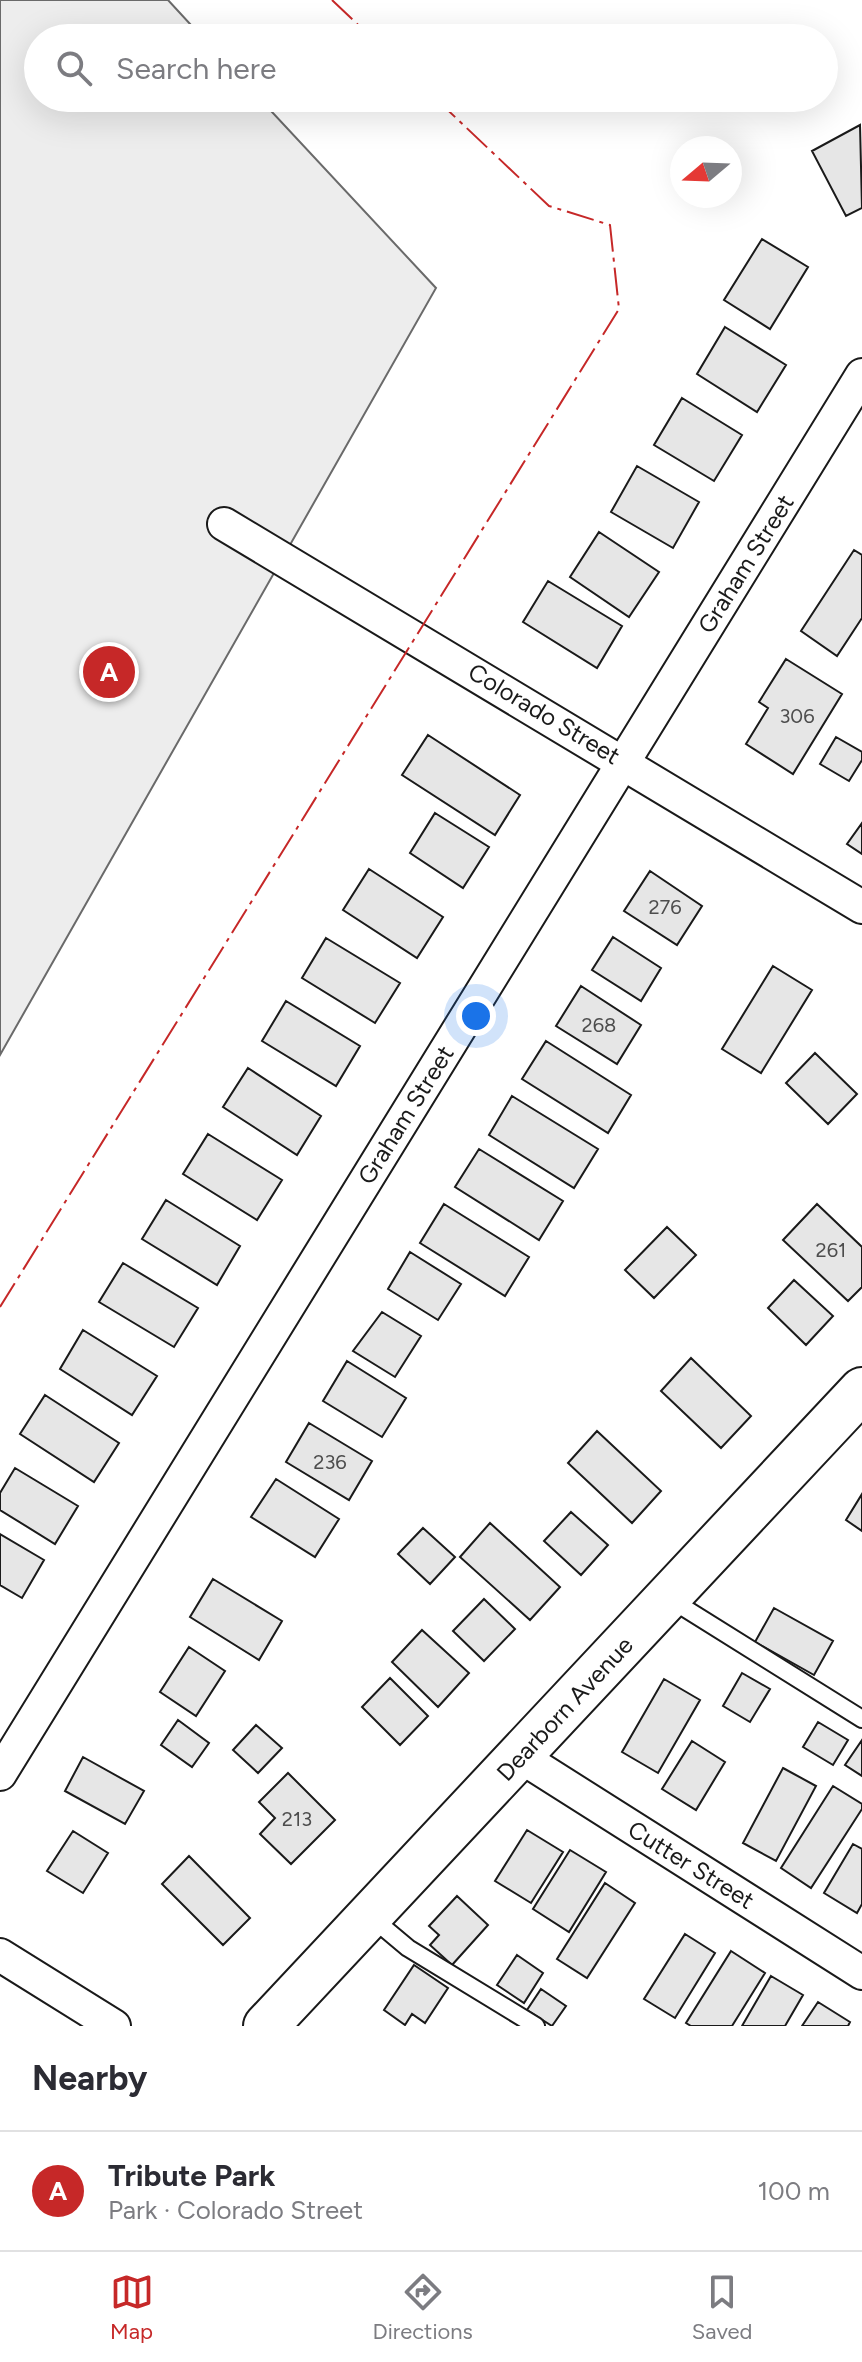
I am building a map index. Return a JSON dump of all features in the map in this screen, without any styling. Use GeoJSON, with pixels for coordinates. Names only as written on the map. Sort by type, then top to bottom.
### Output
{"type":"FeatureCollection","features":[{"type":"Feature","properties":{"kind":"street","name":"Graham Street"},"geometry":{"type":"LineString","coordinates":[[0,1774],[862,375]]}},
{"type":"Feature","properties":{"kind":"street","name":"Colorado Street"},"geometry":{"type":"LineString","coordinates":[[224,524],[862,907]]}},
{"type":"Feature","properties":{"kind":"street","name":"Dearborn Avenue"},"geometry":{"type":"LineString","coordinates":[[266,2026],[862,1390]]}},
{"type":"Feature","properties":{"kind":"street","name":"Cutter Street"},"geometry":{"type":"LineString","coordinates":[[521,1757],[862,1973]]}},
{"type":"Feature","properties":{"kind":"street"},"geometry":{"type":"LineString","coordinates":[[0,1955],[114,2026]]}},
{"type":"Feature","properties":{"kind":"lane"},"geometry":{"type":"LineString","coordinates":[[668,1598],[862,1719]]}},
{"type":"Feature","properties":{"kind":"lane"},"geometry":{"type":"LineString","coordinates":[[370,1916],[408,1948],[536,2026]]}},
{"type":"Feature","properties":{"kind":"shaded area"},"geometry":{"type":"Polygon","coordinates":[[[0,0],[168,0],[190,24],[24,24],[24,112],[272,112],[436,288],[0,1055],[0,0]]]}},
{"type":"Feature","properties":{"kind":"building"},"geometry":{"type":"Polygon","coordinates":[[[860,125],[862,208],[846,216],[812,151],[860,125]]]}},
{"type":"Feature","properties":{"kind":"building"},"geometry":{"type":"Polygon","coordinates":[[[762,239],[808,267],[770,329],[724,300],[762,239]]]}},
{"type":"Feature","properties":{"kind":"building"},"geometry":{"type":"Polygon","coordinates":[[[725,327],[786,365],[757,412],[697,374],[725,327]]]}},
{"type":"Feature","properties":{"kind":"building"},"geometry":{"type":"Polygon","coordinates":[[[682,398],[742,435],[714,481],[654,445],[682,398]]]}},
{"type":"Feature","properties":{"kind":"building"},"geometry":{"type":"Polygon","coordinates":[[[637,466],[699,502],[673,548],[611,512],[637,466]]]}},
{"type":"Feature","properties":{"kind":"building"},"geometry":{"type":"Polygon","coordinates":[[[599,532],[659,572],[629,617],[570,577],[599,532]]]}},
{"type":"Feature","properties":{"kind":"building"},"geometry":{"type":"Polygon","coordinates":[[[854,550],[862,555],[862,618],[837,656],[801,631],[854,550]]]}},
{"type":"Feature","properties":{"kind":"building"},"geometry":{"type":"Polygon","coordinates":[[[548,581],[622,626],[597,668],[523,622],[548,581]]]}},
{"type":"Feature","properties":{"kind":"building"},"geometry":{"type":"Polygon","coordinates":[[[786,659],[842,694],[793,774],[746,744],[768,708],[759,702],[786,659]]]}},
{"type":"Feature","properties":{"kind":"building"},"geometry":{"type":"Polygon","coordinates":[[[428,735],[520,795],[495,835],[402,775],[428,735]]]}},
{"type":"Feature","properties":{"kind":"building"},"geometry":{"type":"Polygon","coordinates":[[[836,737],[862,752],[862,760],[849,781],[820,764],[836,737]]]}},
{"type":"Feature","properties":{"kind":"building"},"geometry":{"type":"Polygon","coordinates":[[[435,813],[489,847],[463,888],[410,853],[435,813]]]}},
{"type":"Feature","properties":{"kind":"building"},"geometry":{"type":"Polygon","coordinates":[[[862,823],[862,854],[847,844],[862,823]]]}},
{"type":"Feature","properties":{"kind":"building"},"geometry":{"type":"Polygon","coordinates":[[[369,869],[443,917],[417,958],[343,910],[369,869]]]}},
{"type":"Feature","properties":{"kind":"building"},"geometry":{"type":"Polygon","coordinates":[[[650,871],[702,906],[677,945],[624,911],[650,871]]]}},
{"type":"Feature","properties":{"kind":"building"},"geometry":{"type":"Polygon","coordinates":[[[613,937],[661,968],[641,1001],[592,970],[613,937]]]}},
{"type":"Feature","properties":{"kind":"building"},"geometry":{"type":"Polygon","coordinates":[[[326,938],[400,983],[375,1023],[302,978],[326,938]]]}},
{"type":"Feature","properties":{"kind":"building"},"geometry":{"type":"Polygon","coordinates":[[[773,966],[812,990],[761,1073],[722,1049],[773,966]]]}},
{"type":"Feature","properties":{"kind":"building"},"geometry":{"type":"Polygon","coordinates":[[[581,986],[641,1025],[617,1064],[556,1026],[581,986]]]}},
{"type":"Feature","properties":{"kind":"building"},"geometry":{"type":"Polygon","coordinates":[[[286,1001],[360,1046],[336,1086],[262,1041],[286,1001]]]}},
{"type":"Feature","properties":{"kind":"building"},"geometry":{"type":"Polygon","coordinates":[[[546,1041],[631,1095],[608,1133],[522,1079],[546,1041]]]}},
{"type":"Feature","properties":{"kind":"building"},"geometry":{"type":"Polygon","coordinates":[[[815,1053],[857,1094],[828,1124],[786,1083],[815,1053]]]}},
{"type":"Feature","properties":{"kind":"building"},"geometry":{"type":"Polygon","coordinates":[[[248,1068],[321,1116],[297,1155],[223,1107],[248,1068]]]}},
{"type":"Feature","properties":{"kind":"building"},"geometry":{"type":"Polygon","coordinates":[[[512,1096],[598,1149],[574,1188],[489,1135],[512,1096]]]}},
{"type":"Feature","properties":{"kind":"building"},"geometry":{"type":"Polygon","coordinates":[[[208,1134],[282,1180],[257,1220],[183,1174],[208,1134]]]}},
{"type":"Feature","properties":{"kind":"building"},"geometry":{"type":"Polygon","coordinates":[[[479,1149],[563,1201],[539,1240],[455,1187],[479,1149]]]}},
{"type":"Feature","properties":{"kind":"building"},"geometry":{"type":"Polygon","coordinates":[[[166,1200],[240,1246],[217,1285],[142,1239],[166,1200]]]}},
{"type":"Feature","properties":{"kind":"building"},"geometry":{"type":"Polygon","coordinates":[[[444,1204],[529,1257],[505,1296],[420,1243],[444,1204]]]}},
{"type":"Feature","properties":{"kind":"building"},"geometry":{"type":"Polygon","coordinates":[[[817,1204],[862,1247],[862,1287],[848,1301],[783,1240],[817,1204]]]}},
{"type":"Feature","properties":{"kind":"building"},"geometry":{"type":"Polygon","coordinates":[[[667,1227],[696,1255],[654,1298],[625,1270],[667,1227]]]}},
{"type":"Feature","properties":{"kind":"building"},"geometry":{"type":"Polygon","coordinates":[[[410,1252],[461,1284],[438,1320],[388,1289],[410,1252]]]}},
{"type":"Feature","properties":{"kind":"building"},"geometry":{"type":"Polygon","coordinates":[[[123,1263],[198,1308],[174,1347],[99,1302],[123,1263]]]}},
{"type":"Feature","properties":{"kind":"building"},"geometry":{"type":"Polygon","coordinates":[[[794,1280],[833,1316],[806,1345],[768,1308],[794,1280]]]}},
{"type":"Feature","properties":{"kind":"building"},"geometry":{"type":"Polygon","coordinates":[[[382,1312],[421,1336],[395,1377],[353,1351],[382,1312]]]}},
{"type":"Feature","properties":{"kind":"building"},"geometry":{"type":"Polygon","coordinates":[[[83,1330],[157,1376],[132,1415],[60,1369],[83,1330]]]}},
{"type":"Feature","properties":{"kind":"building"},"geometry":{"type":"Polygon","coordinates":[[[691,1358],[751,1416],[721,1448],[661,1391],[691,1358]]]}},
{"type":"Feature","properties":{"kind":"building"},"geometry":{"type":"Polygon","coordinates":[[[347,1361],[406,1398],[382,1437],[323,1401],[347,1361]]]}},
{"type":"Feature","properties":{"kind":"building"},"geometry":{"type":"Polygon","coordinates":[[[45,1395],[119,1443],[94,1482],[20,1434],[45,1395]]]}},
{"type":"Feature","properties":{"kind":"building"},"geometry":{"type":"Polygon","coordinates":[[[309,1423],[372,1461],[349,1500],[286,1462],[309,1423]]]}},
{"type":"Feature","properties":{"kind":"building"},"geometry":{"type":"Polygon","coordinates":[[[597,1431],[661,1491],[632,1523],[568,1463],[597,1431]]]}},
{"type":"Feature","properties":{"kind":"building"},"geometry":{"type":"Polygon","coordinates":[[[15,1468],[78,1506],[55,1544],[0,1510],[0,1493],[15,1468]]]}},
{"type":"Feature","properties":{"kind":"building"},"geometry":{"type":"Polygon","coordinates":[[[276,1479],[339,1519],[315,1557],[251,1517],[276,1479]]]}},
{"type":"Feature","properties":{"kind":"building"},"geometry":{"type":"Polygon","coordinates":[[[862,1494],[862,1531],[846,1520],[862,1494]]]}},
{"type":"Feature","properties":{"kind":"building"},"geometry":{"type":"Polygon","coordinates":[[[571,1512],[608,1545],[581,1575],[544,1541],[571,1512]]]}},
{"type":"Feature","properties":{"kind":"building"},"geometry":{"type":"Polygon","coordinates":[[[490,1523],[560,1587],[530,1620],[460,1557],[490,1523]]]}},
{"type":"Feature","properties":{"kind":"building"},"geometry":{"type":"Polygon","coordinates":[[[423,1528],[455,1557],[430,1584],[398,1554],[423,1528]]]}},
{"type":"Feature","properties":{"kind":"building"},"geometry":{"type":"Polygon","coordinates":[[[0,1534],[44,1560],[22,1598],[0,1585],[0,1534]]]}},
{"type":"Feature","properties":{"kind":"building"},"geometry":{"type":"Polygon","coordinates":[[[213,1579],[282,1621],[259,1660],[190,1617],[213,1579]]]}},
{"type":"Feature","properties":{"kind":"building"},"geometry":{"type":"Polygon","coordinates":[[[484,1599],[515,1629],[484,1661],[453,1631],[484,1599]]]}},
{"type":"Feature","properties":{"kind":"building"},"geometry":{"type":"Polygon","coordinates":[[[774,1608],[833,1641],[814,1675],[755,1642],[774,1608]]]}},
{"type":"Feature","properties":{"kind":"building"},"geometry":{"type":"Polygon","coordinates":[[[422,1630],[469,1673],[438,1707],[392,1662],[422,1630]]]}},
{"type":"Feature","properties":{"kind":"building"},"geometry":{"type":"Polygon","coordinates":[[[189,1647],[225,1671],[196,1716],[160,1692],[189,1647]]]}},
{"type":"Feature","properties":{"kind":"building"},"geometry":{"type":"Polygon","coordinates":[[[742,1673],[770,1689],[750,1722],[723,1706],[742,1673]]]}},
{"type":"Feature","properties":{"kind":"building"},"geometry":{"type":"Polygon","coordinates":[[[390,1678],[428,1716],[400,1745],[362,1707],[390,1678]]]}},
{"type":"Feature","properties":{"kind":"building"},"geometry":{"type":"Polygon","coordinates":[[[664,1679],[700,1700],[658,1773],[622,1752],[664,1679]]]}},
{"type":"Feature","properties":{"kind":"building"},"geometry":{"type":"Polygon","coordinates":[[[178,1720],[209,1743],[192,1767],[161,1745],[178,1720]]]}},
{"type":"Feature","properties":{"kind":"building"},"geometry":{"type":"Polygon","coordinates":[[[818,1722],[848,1740],[833,1765],[803,1747],[818,1722]]]}},
{"type":"Feature","properties":{"kind":"building"},"geometry":{"type":"Polygon","coordinates":[[[256,1725],[282,1748],[258,1773],[233,1750],[256,1725]]]}},
{"type":"Feature","properties":{"kind":"building"},"geometry":{"type":"Polygon","coordinates":[[[862,1740],[862,1776],[845,1765],[862,1740]]]}},
{"type":"Feature","properties":{"kind":"building"},"geometry":{"type":"Polygon","coordinates":[[[692,1741],[725,1762],[696,1810],[662,1789],[692,1741]]]}},
{"type":"Feature","properties":{"kind":"building"},"geometry":{"type":"Polygon","coordinates":[[[83,1757],[144,1791],[125,1824],[65,1791],[83,1757]]]}},
{"type":"Feature","properties":{"kind":"building"},"geometry":{"type":"Polygon","coordinates":[[[783,1768],[816,1786],[776,1861],[743,1843],[783,1768]]]}},
{"type":"Feature","properties":{"kind":"building"},"geometry":{"type":"Polygon","coordinates":[[[288,1773],[335,1820],[291,1864],[260,1834],[275,1818],[259,1802],[288,1773]]]}},
{"type":"Feature","properties":{"kind":"building"},"geometry":{"type":"Polygon","coordinates":[[[833,1786],[862,1804],[862,1809],[811,1888],[781,1868],[833,1786]]]}},
{"type":"Feature","properties":{"kind":"building"},"geometry":{"type":"Polygon","coordinates":[[[527,1830],[563,1852],[531,1903],[495,1881],[527,1830]]]}},
{"type":"Feature","properties":{"kind":"building"},"geometry":{"type":"Polygon","coordinates":[[[73,1831],[108,1853],[83,1893],[47,1871],[73,1831]]]}},
{"type":"Feature","properties":{"kind":"building"},"geometry":{"type":"Polygon","coordinates":[[[853,1844],[862,1849],[862,1904],[857,1913],[824,1893],[853,1844]]]}},
{"type":"Feature","properties":{"kind":"building"},"geometry":{"type":"Polygon","coordinates":[[[570,1850],[606,1872],[569,1932],[533,1909],[570,1850]]]}},
{"type":"Feature","properties":{"kind":"building"},"geometry":{"type":"Polygon","coordinates":[[[189,1856],[250,1918],[223,1945],[162,1884],[189,1856]]]}},
{"type":"Feature","properties":{"kind":"building"},"geometry":{"type":"Polygon","coordinates":[[[605,1883],[635,1903],[587,1978],[557,1959],[605,1883]]]}},
{"type":"Feature","properties":{"kind":"building"},"geometry":{"type":"Polygon","coordinates":[[[457,1896],[488,1925],[452,1965],[430,1945],[439,1935],[429,1926],[457,1896]]]}},
{"type":"Feature","properties":{"kind":"building"},"geometry":{"type":"Polygon","coordinates":[[[685,1934],[715,1953],[675,2018],[644,1999],[685,1934]]]}},
{"type":"Feature","properties":{"kind":"building"},"geometry":{"type":"Polygon","coordinates":[[[731,1951],[765,1973],[732,2026],[691,2026],[686,2023],[731,1951]]]}},
{"type":"Feature","properties":{"kind":"building"},"geometry":{"type":"Polygon","coordinates":[[[517,1955],[543,1973],[524,2003],[497,1985],[517,1955]]]}},
{"type":"Feature","properties":{"kind":"building"},"geometry":{"type":"Polygon","coordinates":[[[414,1965],[448,1988],[425,2023],[412,2014],[405,2025],[384,2010],[414,1965]]]}},
{"type":"Feature","properties":{"kind":"building"},"geometry":{"type":"Polygon","coordinates":[[[771,1976],[803,1995],[785,2026],[742,2026],[771,1976]]]}},
{"type":"Feature","properties":{"kind":"building"},"geometry":{"type":"Polygon","coordinates":[[[541,1989],[566,2006],[552,2026],[527,2010],[541,1989]]]}},
{"type":"Feature","properties":{"kind":"building"},"geometry":{"type":"Polygon","coordinates":[[[818,2002],[850,2022],[848,2026],[802,2026],[818,2002]]]}},
{"type":"Feature","properties":{"kind":"power"},"geometry":{"type":"LineString","coordinates":[[332,0],[357,24]]}},
{"type":"Feature","properties":{"kind":"power"},"geometry":{"type":"LineString","coordinates":[[0,1307],[619,309],[610,225],[549,206],[450,112]]}},
{"type":"Feature","properties":{"kind":"place","name":"Tribute Park"},"geometry":{"type":"Point","coordinates":[109,672]}}]}
